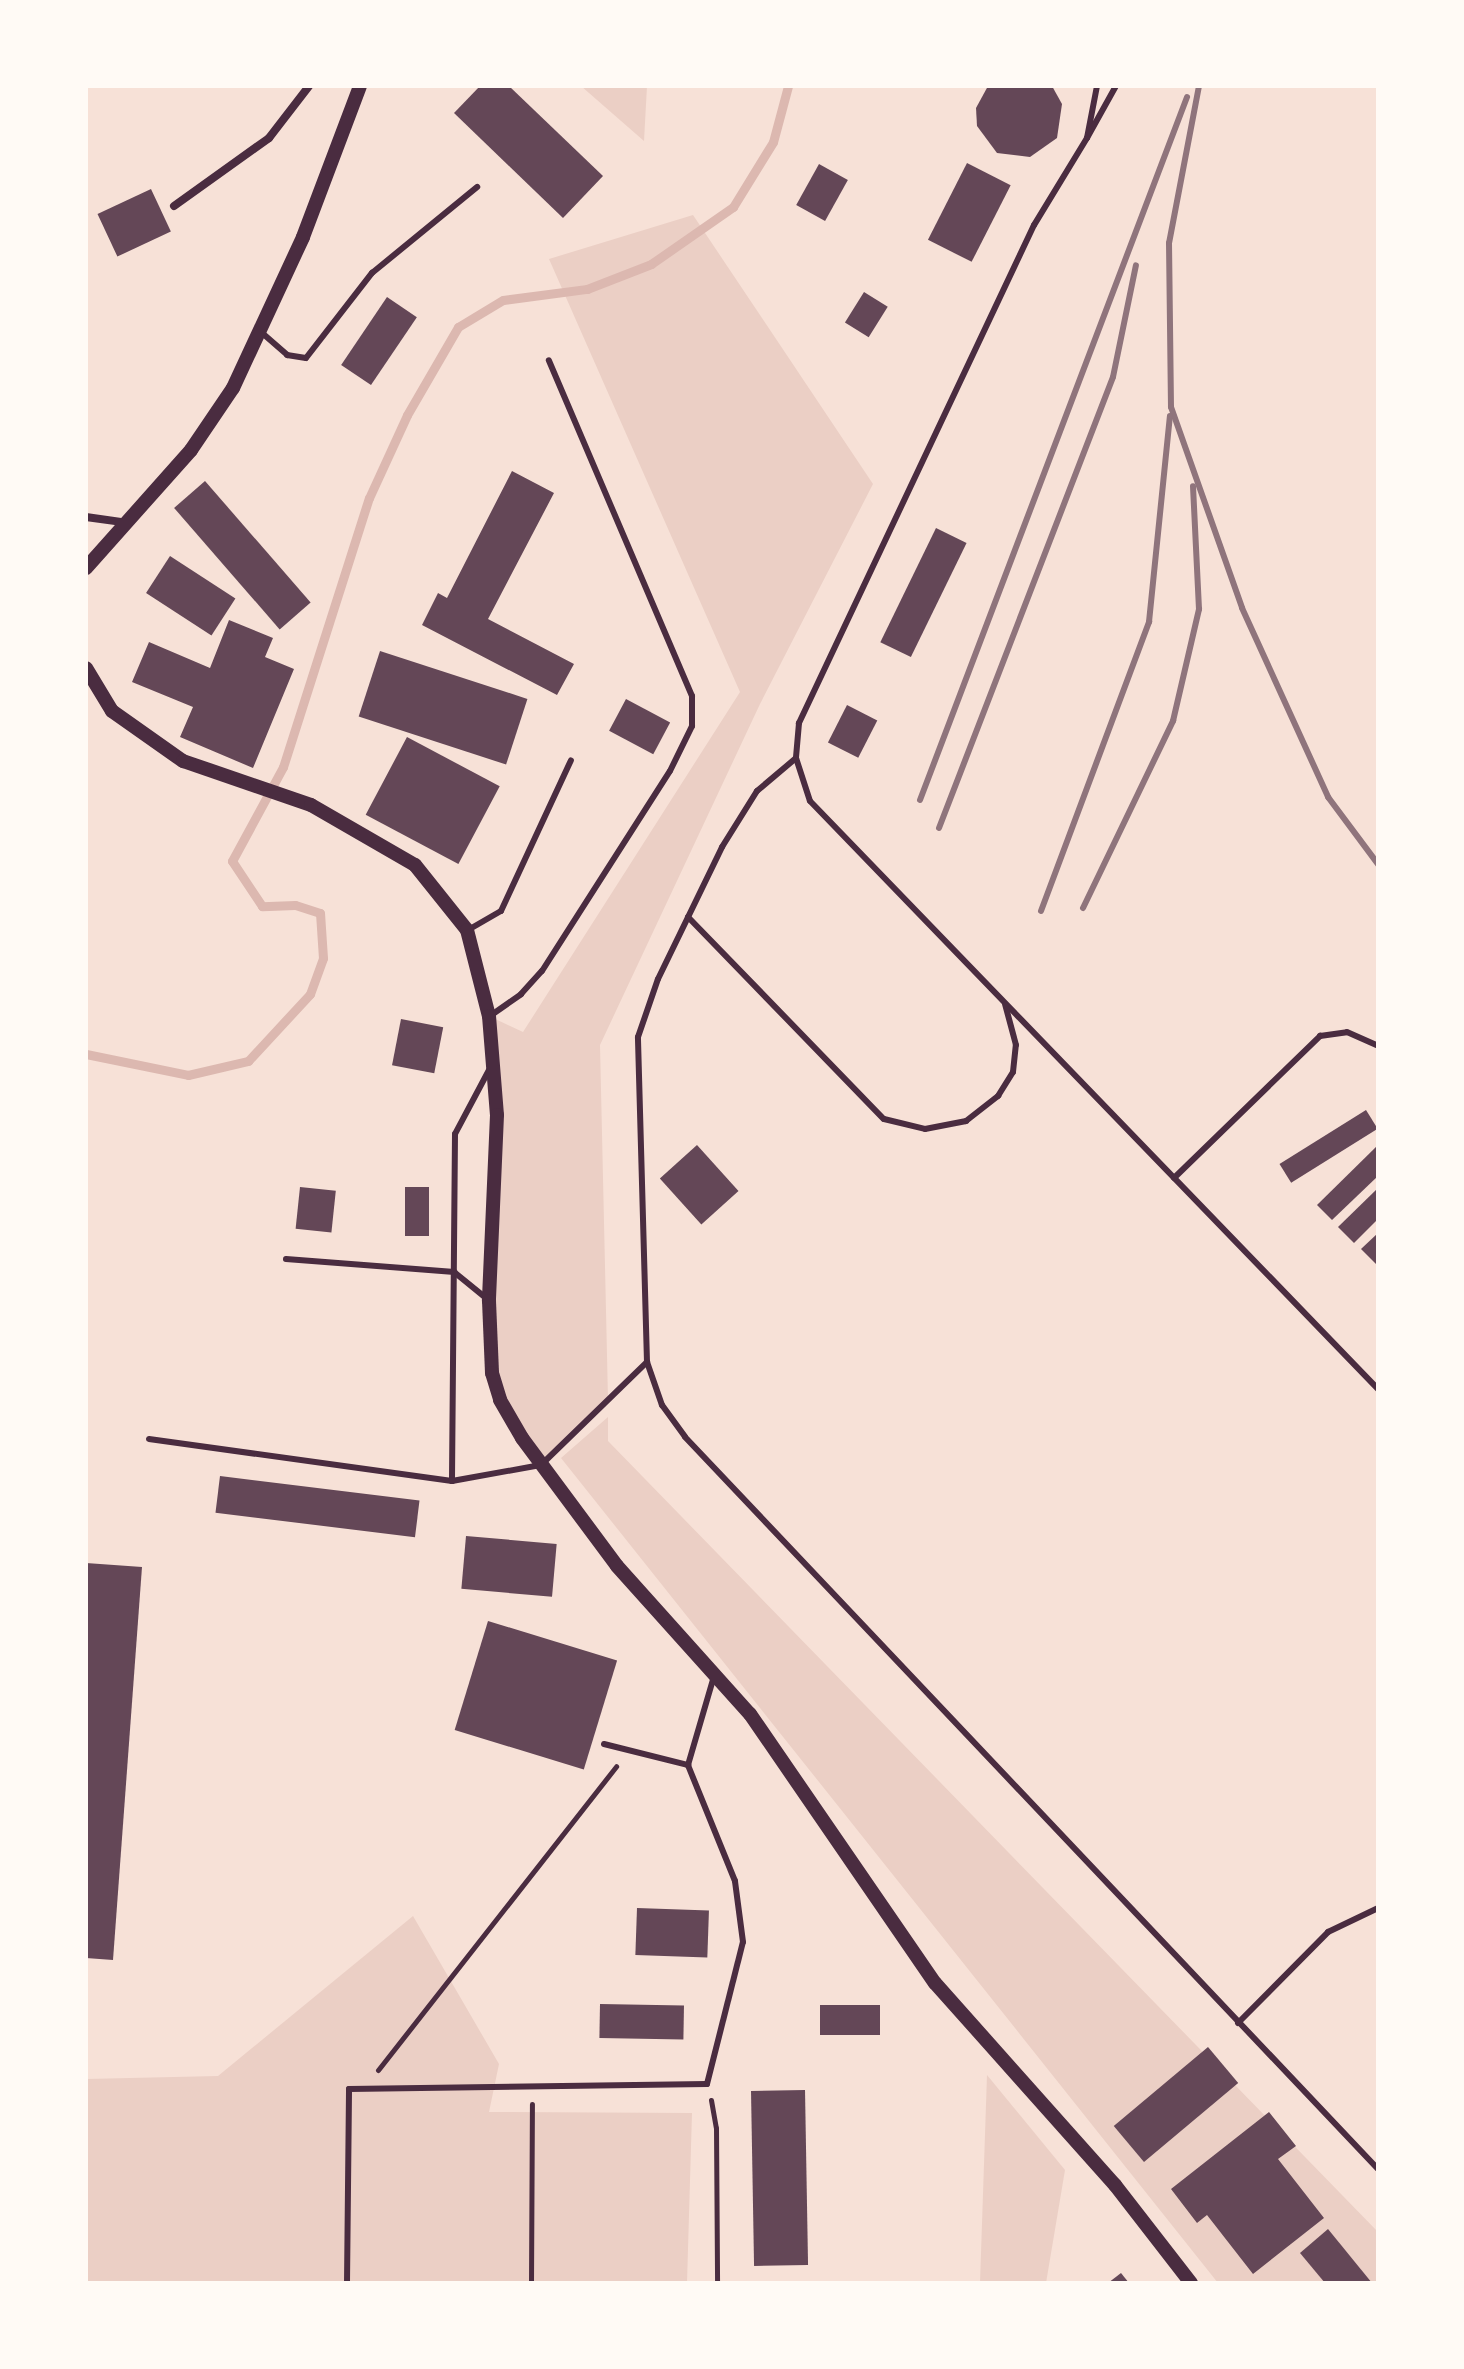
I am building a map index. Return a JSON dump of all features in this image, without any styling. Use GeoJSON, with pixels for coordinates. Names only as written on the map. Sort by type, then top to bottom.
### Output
{"type":"FeatureCollection","features":[{"type":"Feature","properties":{"kind":"street"},"geometry":{"type":"LineString","coordinates":[[174,206],[269,138],[309,86]]}},
{"type":"Feature","properties":{"kind":"street"},"geometry":{"type":"LineString","coordinates":[[86,568],[123,522],[191,450],[233,388],[261,332],[360,86]]}},
{"type":"Feature","properties":{"kind":"street"},"geometry":{"type":"LineString","coordinates":[[86,517],[123,522]]}},
{"type":"Feature","properties":{"kind":"street"},"geometry":{"type":"LineString","coordinates":[[86,668],[112,711],[183,761],[311,805],[415,865],[467,930],[489,1016],[497,1115],[489,1301],[492,1373],[500,1400],[541,1465],[617,1566],[750,1714],[840,1839],[935,1983],[1115,2185],[1191,2283]]}},
{"type":"Feature","properties":{"kind":"lane"},"geometry":{"type":"LineString","coordinates":[[1087,138],[1097,86]]}},
{"type":"Feature","properties":{"kind":"lane"},"geometry":{"type":"LineString","coordinates":[[1116,86],[1034,225],[799,723],[796,758],[810,801],[1378,1389]]}},
{"type":"Feature","properties":{"kind":"lane"},"geometry":{"type":"LineString","coordinates":[[261,332],[287,355],[306,358],[372,273],[477,187]]}},
{"type":"Feature","properties":{"kind":"lane"},"geometry":{"type":"LineString","coordinates":[[489,1016],[521,994],[542,971],[670,771],[692,726],[692,696],[549,360]]}},
{"type":"Feature","properties":{"kind":"lane"},"geometry":{"type":"LineString","coordinates":[[796,758],[757,791],[658,979],[638,1037],[647,1362],[662,1405],[685,1437],[1378,2169]]}},
{"type":"Feature","properties":{"kind":"lane"},"geometry":{"type":"LineString","coordinates":[[467,930],[501,911],[571,760]]}},
{"type":"Feature","properties":{"kind":"lane"},"geometry":{"type":"LineString","coordinates":[[688,917],[884,1119],[925,1129],[966,1121],[998,1096],[1013,1072],[1016,1045],[1005,1002]]}},
{"type":"Feature","properties":{"kind":"lane"},"geometry":{"type":"LineString","coordinates":[[1174,1178],[1320,1036],[1347,1032],[1378,1046]]}},
{"type":"Feature","properties":{"kind":"lane"},"geometry":{"type":"LineString","coordinates":[[452,1481],[455,1134],[493,1064]]}},
{"type":"Feature","properties":{"kind":"lane"},"geometry":{"type":"LineString","coordinates":[[286,1259],[454,1272],[489,1301]]}},
{"type":"Feature","properties":{"kind":"lane"},"geometry":{"type":"LineString","coordinates":[[149,1439],[452,1481],[541,1465],[647,1362]]}},
{"type":"Feature","properties":{"kind":"lane"},"geometry":{"type":"LineString","coordinates":[[347,2283],[349,2089],[707,2084],[743,1942],[735,1881],[688,1765],[714,1676]]}},
{"type":"Feature","properties":{"kind":"lane"},"geometry":{"type":"LineString","coordinates":[[604,1744],[688,1765]]}},
{"type":"Feature","properties":{"kind":"lane"},"geometry":{"type":"LineString","coordinates":[[1238,2023],[1328,1932],[1378,1908]]}},
{"type":"Feature","properties":{"kind":"path"},"geometry":{"type":"LineString","coordinates":[[363,2089],[629,1750]]}},
{"type":"Feature","properties":{"kind":"path"},"geometry":{"type":"LineString","coordinates":[[707,2084],[716,2128],[717,2283]]}},
{"type":"Feature","properties":{"kind":"path"},"geometry":{"type":"LineString","coordinates":[[531,2283],[532,2086]]}},
{"type":"Feature","properties":{"kind":"shaded area"},"geometry":{"type":"Polygon","coordinates":[[[581,86],[647,86],[644,141],[581,86]]]}},
{"type":"Feature","properties":{"kind":"shaded area"},"geometry":{"type":"Polygon","coordinates":[[[693,215],[873,484],[760,704],[600,1045],[608,1399],[541,1465],[492,1373],[497,1115],[489,1016],[523,1032],[740,692],[549,259],[693,215]]]}},
{"type":"Feature","properties":{"kind":"shaded area"},"geometry":{"type":"Polygon","coordinates":[[[608,1417],[608,1441],[1378,2232],[1378,2283],[1218,2283],[561,1458],[608,1417]]]}},
{"type":"Feature","properties":{"kind":"shaded area"},"geometry":{"type":"Polygon","coordinates":[[[413,1916],[499,2064],[489,2112],[692,2113],[687,2283],[86,2283],[86,2079],[218,2076],[413,1916]]]}},
{"type":"Feature","properties":{"kind":"shaded area"},"geometry":{"type":"Polygon","coordinates":[[[987,2075],[1065,2170],[1046,2283],[980,2283],[987,2075]]]}},
{"type":"Feature","properties":{"kind":"building"},"geometry":{"type":"Polygon","coordinates":[[[480,86],[509,86],[603,176],[563,218],[454,113],[480,86]]]}},
{"type":"Feature","properties":{"kind":"building"},"geometry":{"type":"Polygon","coordinates":[[[988,86],[1052,86],[1062,104],[1057,138],[1030,157],[997,153],[977,126],[976,108],[988,86]]]}},
{"type":"Feature","properties":{"kind":"building"},"geometry":{"type":"Polygon","coordinates":[[[967,163],[1011,185],[972,262],[928,240],[967,163]]]}},
{"type":"Feature","properties":{"kind":"building"},"geometry":{"type":"Polygon","coordinates":[[[819,164],[848,180],[825,221],[796,205],[819,164]]]}},
{"type":"Feature","properties":{"kind":"building"},"geometry":{"type":"Polygon","coordinates":[[[151,189],[171,232],[117,257],[98,214],[151,189]]]}},
{"type":"Feature","properties":{"kind":"building"},"geometry":{"type":"Polygon","coordinates":[[[864,292],[888,307],[869,337],[845,323],[864,292]]]}},
{"type":"Feature","properties":{"kind":"building"},"geometry":{"type":"Polygon","coordinates":[[[387,297],[417,317],[371,385],[341,365],[387,297]]]}},
{"type":"Feature","properties":{"kind":"building"},"geometry":{"type":"Polygon","coordinates":[[[512,471],[554,493],[488,619],[574,664],[557,695],[422,625],[438,593],[447,598],[512,471]]]}},
{"type":"Feature","properties":{"kind":"building"},"geometry":{"type":"Polygon","coordinates":[[[205,481],[311,603],[280,629],[174,508],[205,481]]]}},
{"type":"Feature","properties":{"kind":"building"},"geometry":{"type":"Polygon","coordinates":[[[936,528],[967,543],[911,657],[880,642],[936,528]]]}},
{"type":"Feature","properties":{"kind":"building"},"geometry":{"type":"Polygon","coordinates":[[[170,556],[235,598],[211,635],[146,593],[170,556]]]}},
{"type":"Feature","properties":{"kind":"building"},"geometry":{"type":"Polygon","coordinates":[[[229,620],[273,638],[265,657],[294,669],[253,768],[180,737],[193,707],[132,682],[149,642],[210,668],[229,620]]]}},
{"type":"Feature","properties":{"kind":"building"},"geometry":{"type":"Polygon","coordinates":[[[380,651],[527,699],[506,765],[359,717],[380,651]]]}},
{"type":"Feature","properties":{"kind":"building"},"geometry":{"type":"Polygon","coordinates":[[[626,699],[670,722],[653,754],[609,731],[626,699]]]}},
{"type":"Feature","properties":{"kind":"building"},"geometry":{"type":"Polygon","coordinates":[[[847,705],[877,720],[858,758],[828,742],[847,705]]]}},
{"type":"Feature","properties":{"kind":"building"},"geometry":{"type":"Polygon","coordinates":[[[407,737],[500,786],[458,864],[366,815],[407,737]]]}},
{"type":"Feature","properties":{"kind":"building"},"geometry":{"type":"Polygon","coordinates":[[[401,1019],[443,1027],[434,1073],[392,1065],[401,1019]]]}},
{"type":"Feature","properties":{"kind":"building"},"geometry":{"type":"Polygon","coordinates":[[[1366,1110],[1378,1129],[1291,1183],[1279,1164],[1366,1110]]]}},
{"type":"Feature","properties":{"kind":"building"},"geometry":{"type":"Polygon","coordinates":[[[697,1145],[738,1191],[701,1225],[660,1178],[697,1145]]]}},
{"type":"Feature","properties":{"kind":"building"},"geometry":{"type":"Polygon","coordinates":[[[1378,1145],[1378,1176],[1332,1220],[1317,1205],[1378,1145]]]}},
{"type":"Feature","properties":{"kind":"building"},"geometry":{"type":"Polygon","coordinates":[[[300,1187],[336,1191],[331,1233],[296,1229],[300,1187]]]}},
{"type":"Feature","properties":{"kind":"building"},"geometry":{"type":"Polygon","coordinates":[[[405,1187],[429,1187],[429,1236],[405,1236],[405,1187]]]}},
{"type":"Feature","properties":{"kind":"building"},"geometry":{"type":"Polygon","coordinates":[[[1378,1188],[1378,1219],[1354,1243],[1338,1227],[1378,1188]]]}},
{"type":"Feature","properties":{"kind":"building"},"geometry":{"type":"Polygon","coordinates":[[[1378,1233],[1378,1264],[1377,1265],[1361,1249],[1378,1233]]]}},
{"type":"Feature","properties":{"kind":"building"},"geometry":{"type":"Polygon","coordinates":[[[220,1476],[420,1500],[415,1537],[215,1513],[220,1476]]]}},
{"type":"Feature","properties":{"kind":"building"},"geometry":{"type":"Polygon","coordinates":[[[466,1536],[557,1544],[552,1597],[461,1589],[466,1536]]]}},
{"type":"Feature","properties":{"kind":"building"},"geometry":{"type":"Polygon","coordinates":[[[86,1563],[142,1567],[113,1960],[86,1958],[86,1563]]]}},
{"type":"Feature","properties":{"kind":"building"},"geometry":{"type":"Polygon","coordinates":[[[488,1621],[617,1660],[584,1769],[455,1730],[488,1621]]]}},
{"type":"Feature","properties":{"kind":"building"},"geometry":{"type":"Polygon","coordinates":[[[637,1908],[709,1911],[707,1957],[635,1955],[637,1908]]]}},
{"type":"Feature","properties":{"kind":"building"},"geometry":{"type":"Polygon","coordinates":[[[600,2004],[684,2005],[683,2039],[599,2038],[600,2004]]]}},
{"type":"Feature","properties":{"kind":"building"},"geometry":{"type":"Polygon","coordinates":[[[820,2005],[880,2005],[880,2035],[820,2035],[820,2005]]]}},
{"type":"Feature","properties":{"kind":"building"},"geometry":{"type":"Polygon","coordinates":[[[1208,2047],[1238,2083],[1144,2162],[1114,2126],[1208,2047]]]}},
{"type":"Feature","properties":{"kind":"building"},"geometry":{"type":"Polygon","coordinates":[[[805,2090],[808,2265],[754,2266],[751,2091],[805,2090]]]}},
{"type":"Feature","properties":{"kind":"building"},"geometry":{"type":"Polygon","coordinates":[[[1269,2112],[1296,2146],[1278,2159],[1324,2218],[1253,2274],[1207,2215],[1197,2223],[1171,2189],[1269,2112]]]}},
{"type":"Feature","properties":{"kind":"building"},"geometry":{"type":"Polygon","coordinates":[[[1328,2229],[1372,2283],[1325,2283],[1300,2253],[1328,2229]]]}},
{"type":"Feature","properties":{"kind":"building"},"geometry":{"type":"Polygon","coordinates":[[[1121,2273],[1129,2283],[1108,2283],[1121,2273]]]}},
{"type":"Feature","properties":{"kind":"waterway"},"geometry":{"type":"LineString","coordinates":[[86,1054],[188,1075],[248,1061],[310,994],[323,958],[320,913],[295,905],[262,906],[232,861],[283,767],[369,498],[407,415],[458,327],[503,300],[587,289],[651,264],[733,207],[773,142],[788,86]]}},
{"type":"Feature","properties":{"kind":"railway"},"geometry":{"type":"LineString","coordinates":[[1199,86],[1169,243],[1171,407],[1242,608],[1328,797],[1378,864]]}},
{"type":"Feature","properties":{"kind":"railway"},"geometry":{"type":"LineString","coordinates":[[920,800],[1187,97]]}},
{"type":"Feature","properties":{"kind":"railway"},"geometry":{"type":"LineString","coordinates":[[939,828],[1113,377],[1136,265]]}},
{"type":"Feature","properties":{"kind":"railway"},"geometry":{"type":"LineString","coordinates":[[1041,911],[1149,622],[1170,416]]}},
{"type":"Feature","properties":{"kind":"railway"},"geometry":{"type":"LineString","coordinates":[[1083,908],[1173,721],[1199,609],[1193,486]]}}]}
